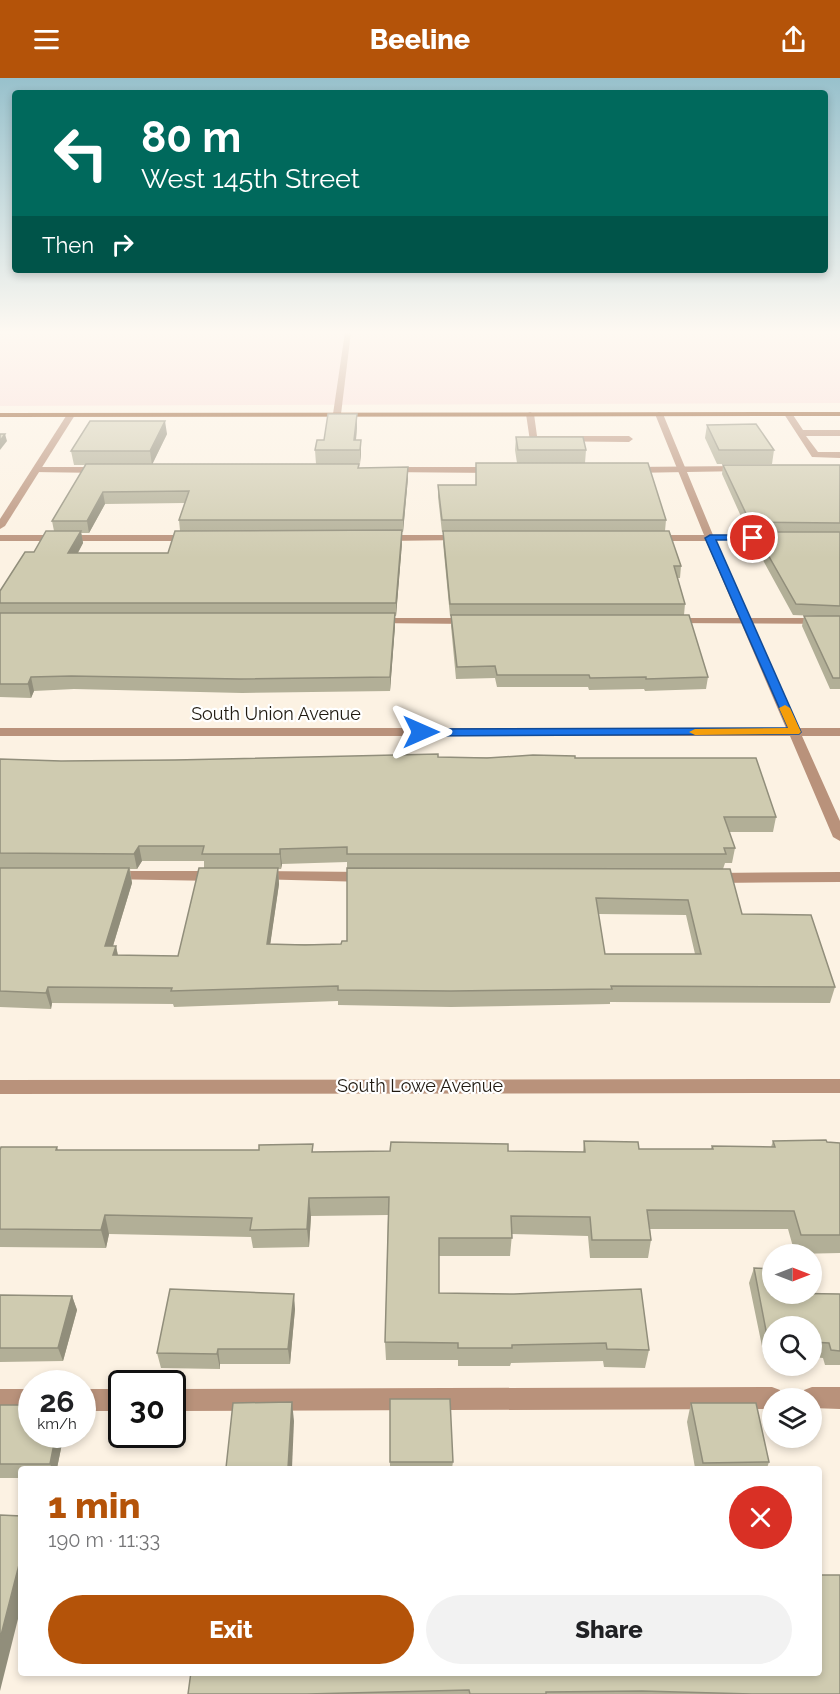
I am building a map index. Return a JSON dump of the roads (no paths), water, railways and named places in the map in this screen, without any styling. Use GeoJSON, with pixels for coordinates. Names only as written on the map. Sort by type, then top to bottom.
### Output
{"type":"FeatureCollection","features":[{"type":"Feature","properties":{"kind":"main road"},"geometry":{"type":"LineString","coordinates":[[0,415],[840,414]]}},
{"type":"Feature","properties":{"kind":"street"},"geometry":{"type":"LineString","coordinates":[[338,414],[339,407]]}},
{"type":"Feature","properties":{"kind":"street"},"geometry":{"type":"LineString","coordinates":[[530,414],[533,439],[629,439]]}},
{"type":"Feature","properties":{"kind":"street"},"geometry":{"type":"LineString","coordinates":[[659,414],[710,538],[840,837]]}},
{"type":"Feature","properties":{"kind":"street"},"geometry":{"type":"LineString","coordinates":[[788,414],[815,455],[840,455]]}},
{"type":"Feature","properties":{"kind":"street"},"geometry":{"type":"LineString","coordinates":[[0,526],[71,415]]}},
{"type":"Feature","properties":{"kind":"street"},"geometry":{"type":"LineString","coordinates":[[801,433],[840,433]]}},
{"type":"Feature","properties":{"kind":"street"},"geometry":{"type":"LineString","coordinates":[[619,470],[748,469]]}},
{"type":"Feature","properties":{"kind":"street"},"geometry":{"type":"LineString","coordinates":[[36,470],[109,470]]}},
{"type":"Feature","properties":{"kind":"street"},"geometry":{"type":"LineString","coordinates":[[372,470],[501,470]]}},
{"type":"Feature","properties":{"kind":"street"},"geometry":{"type":"LineString","coordinates":[[639,538],[781,537]]}},
{"type":"Feature","properties":{"kind":"street"},"geometry":{"type":"LineString","coordinates":[[0,538],[201,538]]}},
{"type":"Feature","properties":{"kind":"street"},"geometry":{"type":"LineString","coordinates":[[379,538],[473,538]]}},
{"type":"Feature","properties":{"kind":"street"},"geometry":{"type":"LineString","coordinates":[[367,621],[486,621]]}},
{"type":"Feature","properties":{"kind":"street"},"geometry":{"type":"LineString","coordinates":[[664,621],[840,621]]}},
{"type":"Feature","properties":{"kind":"street","name":"South Union Avenue"},"geometry":{"type":"LineString","coordinates":[[0,732],[840,732]]}},
{"type":"Feature","properties":{"kind":"street"},"geometry":{"type":"LineString","coordinates":[[101,876],[385,877]]}},
{"type":"Feature","properties":{"kind":"street"},"geometry":{"type":"LineString","coordinates":[[704,878],[840,877]]}},
{"type":"Feature","properties":{"kind":"street","name":"South Lowe Avenue"},"geometry":{"type":"LineString","coordinates":[[0,1087],[840,1086]]}},
{"type":"Feature","properties":{"kind":"street"},"geometry":{"type":"LineString","coordinates":[[186,1400],[762,1398]]}},
{"type":"Feature","properties":{"kind":"street"},"geometry":{"type":"LineString","coordinates":[[822,1398],[840,1398]]}},
{"type":"Feature","properties":{"kind":"street"},"geometry":{"type":"LineString","coordinates":[[0,1400],[18,1400]]}}]}
